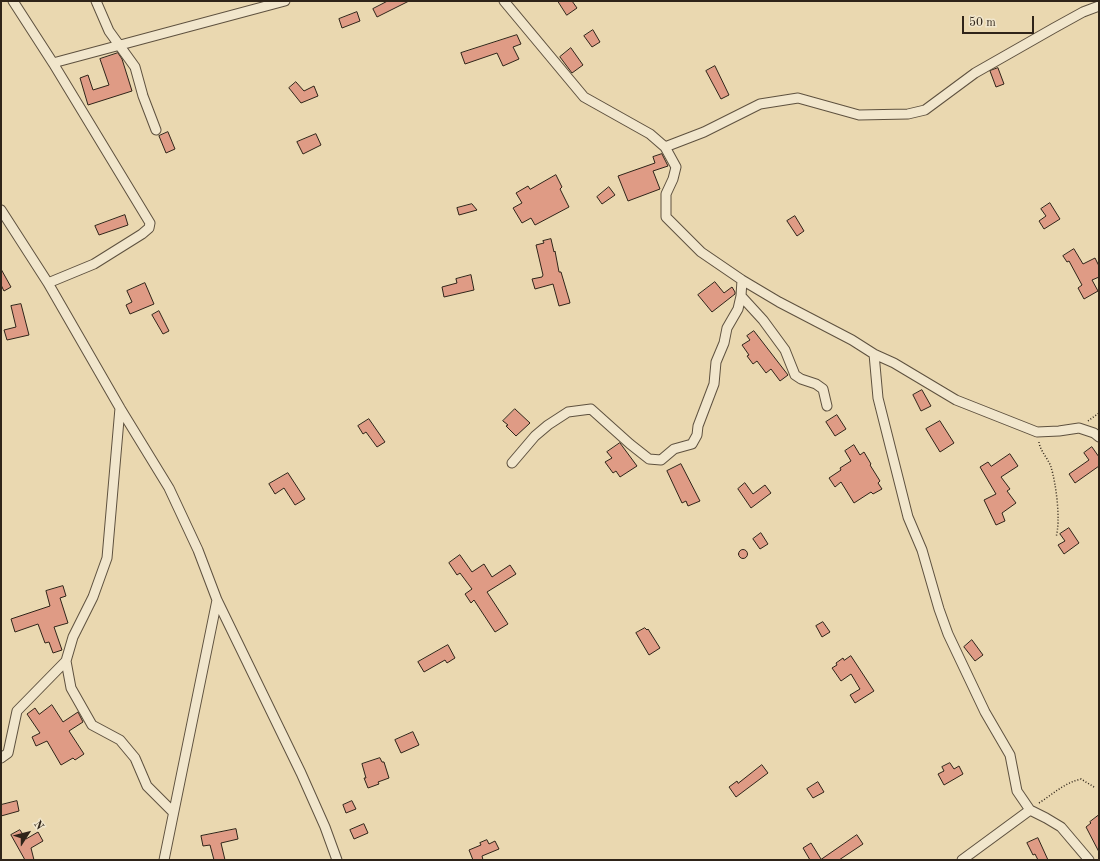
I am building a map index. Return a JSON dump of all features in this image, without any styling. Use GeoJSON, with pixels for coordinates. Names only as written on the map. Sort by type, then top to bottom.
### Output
{"type":"FeatureCollection","features":[{"type":"Feature","properties":{"kind":"street"},"geometry":{"type":"LineString","coordinates":[[13,1],[53,63],[150,222],[149,228],[142,234],[94,264],[48,283]]}},
{"type":"Feature","properties":{"kind":"street"},"geometry":{"type":"LineString","coordinates":[[96,1],[109,31],[135,67],[143,96],[156,130]]}},
{"type":"Feature","properties":{"kind":"street"},"geometry":{"type":"LineString","coordinates":[[53,63],[285,1]]}},
{"type":"Feature","properties":{"kind":"street"},"geometry":{"type":"LineString","coordinates":[[504,1],[584,97],[650,134],[665,147],[676,167],[673,179],[666,194],[666,216],[701,252],[742,280],[779,302],[852,340],[956,400],[1037,432],[1078,428],[1094,433],[1099,437]]}},
{"type":"Feature","properties":{"kind":"street"},"geometry":{"type":"LineString","coordinates":[[665,147],[704,132],[760,104],[798,98],[859,115],[908,114],[925,110],[975,73],[1083,12],[1099,6]]}},
{"type":"Feature","properties":{"kind":"street"},"geometry":{"type":"LineString","coordinates":[[1,210],[48,283],[120,408],[169,488],[198,550],[217,600],[301,773],[325,827],[337,860]]}},
{"type":"Feature","properties":{"kind":"street"},"geometry":{"type":"LineString","coordinates":[[512,463],[535,436],[548,425],[568,412],[591,409],[649,459],[660,460],[674,450],[692,444],[697,435],[698,426],[714,384],[716,362],[724,343],[727,328],[738,309],[742,280]]}},
{"type":"Feature","properties":{"kind":"street"},"geometry":{"type":"LineString","coordinates":[[740,296],[764,320],[785,350],[795,375],[801,379],[816,384],[823,389],[827,406]]}},
{"type":"Feature","properties":{"kind":"street"},"geometry":{"type":"LineString","coordinates":[[874,354],[878,398],[908,517],[922,550],[933,585],[938,609],[948,634],[985,712],[1010,755],[1017,791],[1030,810],[1061,828],[1090,860]]}},
{"type":"Feature","properties":{"kind":"street"},"geometry":{"type":"LineString","coordinates":[[120,408],[106,558],[94,596],[73,637],[66,661],[71,688],[92,725],[120,740],[135,758],[147,786],[174,812]]}},
{"type":"Feature","properties":{"kind":"street"},"geometry":{"type":"LineString","coordinates":[[164,860],[217,600]]}},
{"type":"Feature","properties":{"kind":"street"},"geometry":{"type":"LineString","coordinates":[[1,758],[8,753],[17,711],[66,661]]}},
{"type":"Feature","properties":{"kind":"street"},"geometry":{"type":"LineString","coordinates":[[962,860],[1030,810]]}},
{"type":"Feature","properties":{"kind":"path"},"geometry":{"type":"LineString","coordinates":[[1037,432],[1039,446],[1051,466],[1057,500],[1059,529],[1056,537]]}},
{"type":"Feature","properties":{"kind":"path"},"geometry":{"type":"LineString","coordinates":[[1030,810],[1062,786],[1073,781],[1081,779],[1094,787]]}},
{"type":"Feature","properties":{"kind":"building"},"geometry":{"type":"Polygon","coordinates":[[[388,1],[409,1],[377,17],[373,9],[388,1]]]}},
{"type":"Feature","properties":{"kind":"building"},"geometry":{"type":"Polygon","coordinates":[[[558,1],[572,1],[577,8],[567,15],[558,1]]]}},
{"type":"Feature","properties":{"kind":"building"},"geometry":{"type":"Polygon","coordinates":[[[357,12],[360,21],[342,28],[339,19],[357,12]]]}},
{"type":"Feature","properties":{"kind":"building"},"geometry":{"type":"Polygon","coordinates":[[[593,30],[600,42],[592,47],[584,36],[593,30]]]}},
{"type":"Feature","properties":{"kind":"building"},"geometry":{"type":"Polygon","coordinates":[[[517,35],[521,44],[513,47],[519,59],[503,66],[497,53],[465,64],[461,53],[517,35]]]}},
{"type":"Feature","properties":{"kind":"building"},"geometry":{"type":"Polygon","coordinates":[[[571,48],[583,65],[572,73],[560,57],[571,48]]]}},
{"type":"Feature","properties":{"kind":"building"},"geometry":{"type":"Polygon","coordinates":[[[118,53],[122,59],[132,91],[88,105],[80,78],[88,75],[93,90],[109,85],[100,59],[118,53]]]}},
{"type":"Feature","properties":{"kind":"building"},"geometry":{"type":"Polygon","coordinates":[[[715,66],[729,95],[721,99],[706,71],[715,66]]]}},
{"type":"Feature","properties":{"kind":"building"},"geometry":{"type":"Polygon","coordinates":[[[998,68],[1004,84],[996,87],[990,71],[998,68]]]}},
{"type":"Feature","properties":{"kind":"building"},"geometry":{"type":"Polygon","coordinates":[[[296,82],[304,91],[314,86],[318,96],[301,103],[289,88],[296,82]]]}},
{"type":"Feature","properties":{"kind":"building"},"geometry":{"type":"Polygon","coordinates":[[[168,132],[175,149],[166,153],[159,136],[168,132]]]}},
{"type":"Feature","properties":{"kind":"building"},"geometry":{"type":"Polygon","coordinates":[[[316,134],[321,145],[303,154],[297,142],[316,134]]]}},
{"type":"Feature","properties":{"kind":"building"},"geometry":{"type":"Polygon","coordinates":[[[662,154],[668,166],[653,171],[660,189],[628,201],[618,176],[655,163],[653,157],[662,154]]]}},
{"type":"Feature","properties":{"kind":"building"},"geometry":{"type":"Polygon","coordinates":[[[556,175],[562,187],[560,189],[569,207],[535,225],[531,218],[522,223],[513,208],[522,203],[516,193],[528,186],[530,189],[556,175]]]}},
{"type":"Feature","properties":{"kind":"building"},"geometry":{"type":"Polygon","coordinates":[[[609,187],[615,195],[602,204],[597,197],[609,187]]]}},
{"type":"Feature","properties":{"kind":"building"},"geometry":{"type":"Polygon","coordinates":[[[1050,203],[1060,219],[1044,229],[1039,221],[1046,216],[1041,209],[1050,203]]]}},
{"type":"Feature","properties":{"kind":"building"},"geometry":{"type":"Polygon","coordinates":[[[472,204],[477,210],[459,215],[457,208],[472,204]]]}},
{"type":"Feature","properties":{"kind":"building"},"geometry":{"type":"Polygon","coordinates":[[[125,215],[128,225],[99,235],[95,226],[125,215]]]}},
{"type":"Feature","properties":{"kind":"building"},"geometry":{"type":"Polygon","coordinates":[[[795,216],[804,231],[797,236],[787,221],[795,216]]]}},
{"type":"Feature","properties":{"kind":"building"},"geometry":{"type":"Polygon","coordinates":[[[551,239],[559,272],[561,272],[570,303],[559,306],[553,284],[535,289],[532,279],[542,277],[543,275],[536,245],[551,239]]]}},
{"type":"Feature","properties":{"kind":"building"},"geometry":{"type":"Polygon","coordinates":[[[1074,249],[1083,264],[1095,258],[1099,266],[1099,277],[1092,280],[1098,291],[1084,299],[1078,288],[1082,285],[1069,261],[1067,262],[1063,256],[1074,249]]]}},
{"type":"Feature","properties":{"kind":"building"},"geometry":{"type":"Polygon","coordinates":[[[1,269],[11,287],[4,291],[1,285],[1,269]]]}},
{"type":"Feature","properties":{"kind":"building"},"geometry":{"type":"Polygon","coordinates":[[[471,275],[474,290],[444,297],[442,287],[457,283],[456,279],[471,275]]]}},
{"type":"Feature","properties":{"kind":"building"},"geometry":{"type":"Polygon","coordinates":[[[715,282],[724,293],[732,287],[735,294],[712,312],[698,295],[715,282]]]}},
{"type":"Feature","properties":{"kind":"building"},"geometry":{"type":"Polygon","coordinates":[[[145,283],[154,304],[130,314],[126,305],[132,302],[127,291],[145,283]]]}},
{"type":"Feature","properties":{"kind":"building"},"geometry":{"type":"Polygon","coordinates":[[[21,304],[29,335],[7,340],[4,330],[16,327],[11,306],[21,304]]]}},
{"type":"Feature","properties":{"kind":"building"},"geometry":{"type":"Polygon","coordinates":[[[159,311],[169,331],[163,334],[152,315],[159,311]]]}},
{"type":"Feature","properties":{"kind":"building"},"geometry":{"type":"Polygon","coordinates":[[[754,331],[788,375],[780,381],[771,369],[766,373],[757,361],[753,364],[747,356],[749,355],[742,345],[750,340],[747,336],[754,331]]]}},
{"type":"Feature","properties":{"kind":"building"},"geometry":{"type":"Polygon","coordinates":[[[922,390],[931,406],[921,411],[913,395],[922,390]]]}},
{"type":"Feature","properties":{"kind":"building"},"geometry":{"type":"Polygon","coordinates":[[[515,409],[530,423],[516,436],[503,421],[515,409]]]}},
{"type":"Feature","properties":{"kind":"building"},"geometry":{"type":"Polygon","coordinates":[[[837,415],[846,429],[835,436],[826,422],[837,415]]]}},
{"type":"Feature","properties":{"kind":"building"},"geometry":{"type":"Polygon","coordinates":[[[369,419],[385,442],[377,447],[366,432],[363,434],[358,426],[369,419]]]}},
{"type":"Feature","properties":{"kind":"building"},"geometry":{"type":"Polygon","coordinates":[[[940,421],[954,443],[940,452],[926,429],[940,421]]]}},
{"type":"Feature","properties":{"kind":"building"},"geometry":{"type":"Polygon","coordinates":[[[620,443],[637,466],[620,477],[616,471],[613,473],[605,462],[612,458],[607,452],[620,443]]]}},
{"type":"Feature","properties":{"kind":"building"},"geometry":{"type":"Polygon","coordinates":[[[854,445],[860,455],[864,452],[880,481],[878,483],[882,489],[873,494],[871,492],[854,503],[841,482],[835,487],[829,478],[851,461],[845,451],[854,445]]]}},
{"type":"Feature","properties":{"kind":"building"},"geometry":{"type":"Polygon","coordinates":[[[1092,447],[1099,457],[1099,466],[1075,483],[1069,474],[1089,460],[1084,453],[1092,447]]]}},
{"type":"Feature","properties":{"kind":"building"},"geometry":{"type":"Polygon","coordinates":[[[1010,454],[1018,466],[1001,477],[1010,489],[1007,491],[1016,503],[1002,513],[1005,521],[996,525],[984,500],[996,494],[980,467],[988,462],[991,466],[1010,454]]]}},
{"type":"Feature","properties":{"kind":"building"},"geometry":{"type":"Polygon","coordinates":[[[681,464],[700,501],[688,506],[686,501],[682,503],[667,471],[681,464]]]}},
{"type":"Feature","properties":{"kind":"building"},"geometry":{"type":"Polygon","coordinates":[[[288,473],[305,499],[295,505],[284,488],[275,494],[269,484],[288,473]]]}},
{"type":"Feature","properties":{"kind":"building"},"geometry":{"type":"Polygon","coordinates":[[[745,483],[753,494],[765,485],[771,493],[751,508],[738,489],[745,483]]]}},
{"type":"Feature","properties":{"kind":"building"},"geometry":{"type":"Polygon","coordinates":[[[1069,528],[1079,543],[1064,554],[1058,545],[1065,541],[1060,534],[1069,528]]]}},
{"type":"Feature","properties":{"kind":"building"},"geometry":{"type":"Polygon","coordinates":[[[761,533],[768,544],[760,549],[753,539],[761,533]]]}},
{"type":"Feature","properties":{"kind":"building"},"geometry":{"type":"Polygon","coordinates":[[[741,550],[745,550],[747,554],[745,558],[741,558],[739,556],[739,552],[741,550]]]}},
{"type":"Feature","properties":{"kind":"building"},"geometry":{"type":"Polygon","coordinates":[[[460,555],[472,572],[484,564],[492,577],[510,565],[516,574],[487,592],[508,624],[495,632],[474,600],[471,603],[465,594],[472,589],[460,573],[457,575],[449,563],[460,555]]]}},
{"type":"Feature","properties":{"kind":"building"},"geometry":{"type":"Polygon","coordinates":[[[63,586],[66,596],[60,598],[68,623],[54,627],[62,650],[53,653],[49,642],[45,643],[38,624],[15,632],[11,619],[50,606],[46,591],[63,586]]]}},
{"type":"Feature","properties":{"kind":"building"},"geometry":{"type":"Polygon","coordinates":[[[823,622],[830,632],[822,637],[816,626],[823,622]]]}},
{"type":"Feature","properties":{"kind":"building"},"geometry":{"type":"Polygon","coordinates":[[[645,628],[647,630],[648,629],[660,648],[649,655],[636,633],[645,628]]]}},
{"type":"Feature","properties":{"kind":"building"},"geometry":{"type":"Polygon","coordinates":[[[972,640],[983,655],[975,661],[964,647],[972,640]]]}},
{"type":"Feature","properties":{"kind":"building"},"geometry":{"type":"Polygon","coordinates":[[[448,645],[455,658],[447,663],[445,660],[424,672],[418,662],[448,645]]]}},
{"type":"Feature","properties":{"kind":"building"},"geometry":{"type":"Polygon","coordinates":[[[851,656],[874,691],[855,703],[850,695],[860,689],[851,674],[841,681],[832,668],[843,658],[844,660],[851,656]]]}},
{"type":"Feature","properties":{"kind":"building"},"geometry":{"type":"Polygon","coordinates":[[[52,705],[63,722],[78,712],[83,722],[69,731],[84,754],[75,760],[73,758],[61,765],[47,741],[36,746],[32,737],[40,733],[27,714],[35,708],[39,714],[52,705]]]}},
{"type":"Feature","properties":{"kind":"building"},"geometry":{"type":"Polygon","coordinates":[[[413,732],[419,745],[401,753],[395,740],[413,732]]]}},
{"type":"Feature","properties":{"kind":"building"},"geometry":{"type":"Polygon","coordinates":[[[380,758],[382,762],[384,762],[389,778],[368,788],[364,778],[366,778],[362,764],[380,758]]]}},
{"type":"Feature","properties":{"kind":"building"},"geometry":{"type":"Polygon","coordinates":[[[950,763],[954,769],[959,766],[963,774],[944,785],[938,774],[944,771],[942,767],[950,763]]]}},
{"type":"Feature","properties":{"kind":"building"},"geometry":{"type":"Polygon","coordinates":[[[762,765],[768,773],[736,797],[729,787],[737,781],[738,783],[762,765]]]}},
{"type":"Feature","properties":{"kind":"building"},"geometry":{"type":"Polygon","coordinates":[[[818,782],[824,792],[813,798],[807,789],[818,782]]]}},
{"type":"Feature","properties":{"kind":"building"},"geometry":{"type":"Polygon","coordinates":[[[17,801],[19,811],[1,816],[1,805],[17,801]]]}},
{"type":"Feature","properties":{"kind":"building"},"geometry":{"type":"Polygon","coordinates":[[[352,801],[356,809],[346,813],[343,805],[352,801]]]}},
{"type":"Feature","properties":{"kind":"building"},"geometry":{"type":"Polygon","coordinates":[[[1099,815],[1099,852],[1086,827],[1099,815]]]}},
{"type":"Feature","properties":{"kind":"building"},"geometry":{"type":"Polygon","coordinates":[[[364,824],[368,833],[354,839],[350,830],[364,824]]]}},
{"type":"Feature","properties":{"kind":"building"},"geometry":{"type":"Polygon","coordinates":[[[236,829],[238,839],[221,843],[225,860],[214,860],[210,845],[203,846],[201,836],[236,829]]]}},
{"type":"Feature","properties":{"kind":"building"},"geometry":{"type":"Polygon","coordinates":[[[20,830],[26,839],[38,832],[43,841],[31,848],[34,860],[25,860],[11,835],[20,830]]]}},
{"type":"Feature","properties":{"kind":"building"},"geometry":{"type":"Polygon","coordinates":[[[857,835],[863,844],[839,860],[810,860],[803,848],[811,843],[821,859],[857,835]]]}},
{"type":"Feature","properties":{"kind":"building"},"geometry":{"type":"Polygon","coordinates":[[[1038,838],[1048,860],[1038,860],[1035,854],[1033,855],[1027,843],[1038,838]]]}},
{"type":"Feature","properties":{"kind":"building"},"geometry":{"type":"Polygon","coordinates":[[[487,840],[489,844],[495,841],[499,849],[482,856],[483,860],[473,860],[469,850],[481,845],[480,843],[487,840]]]}}]}
